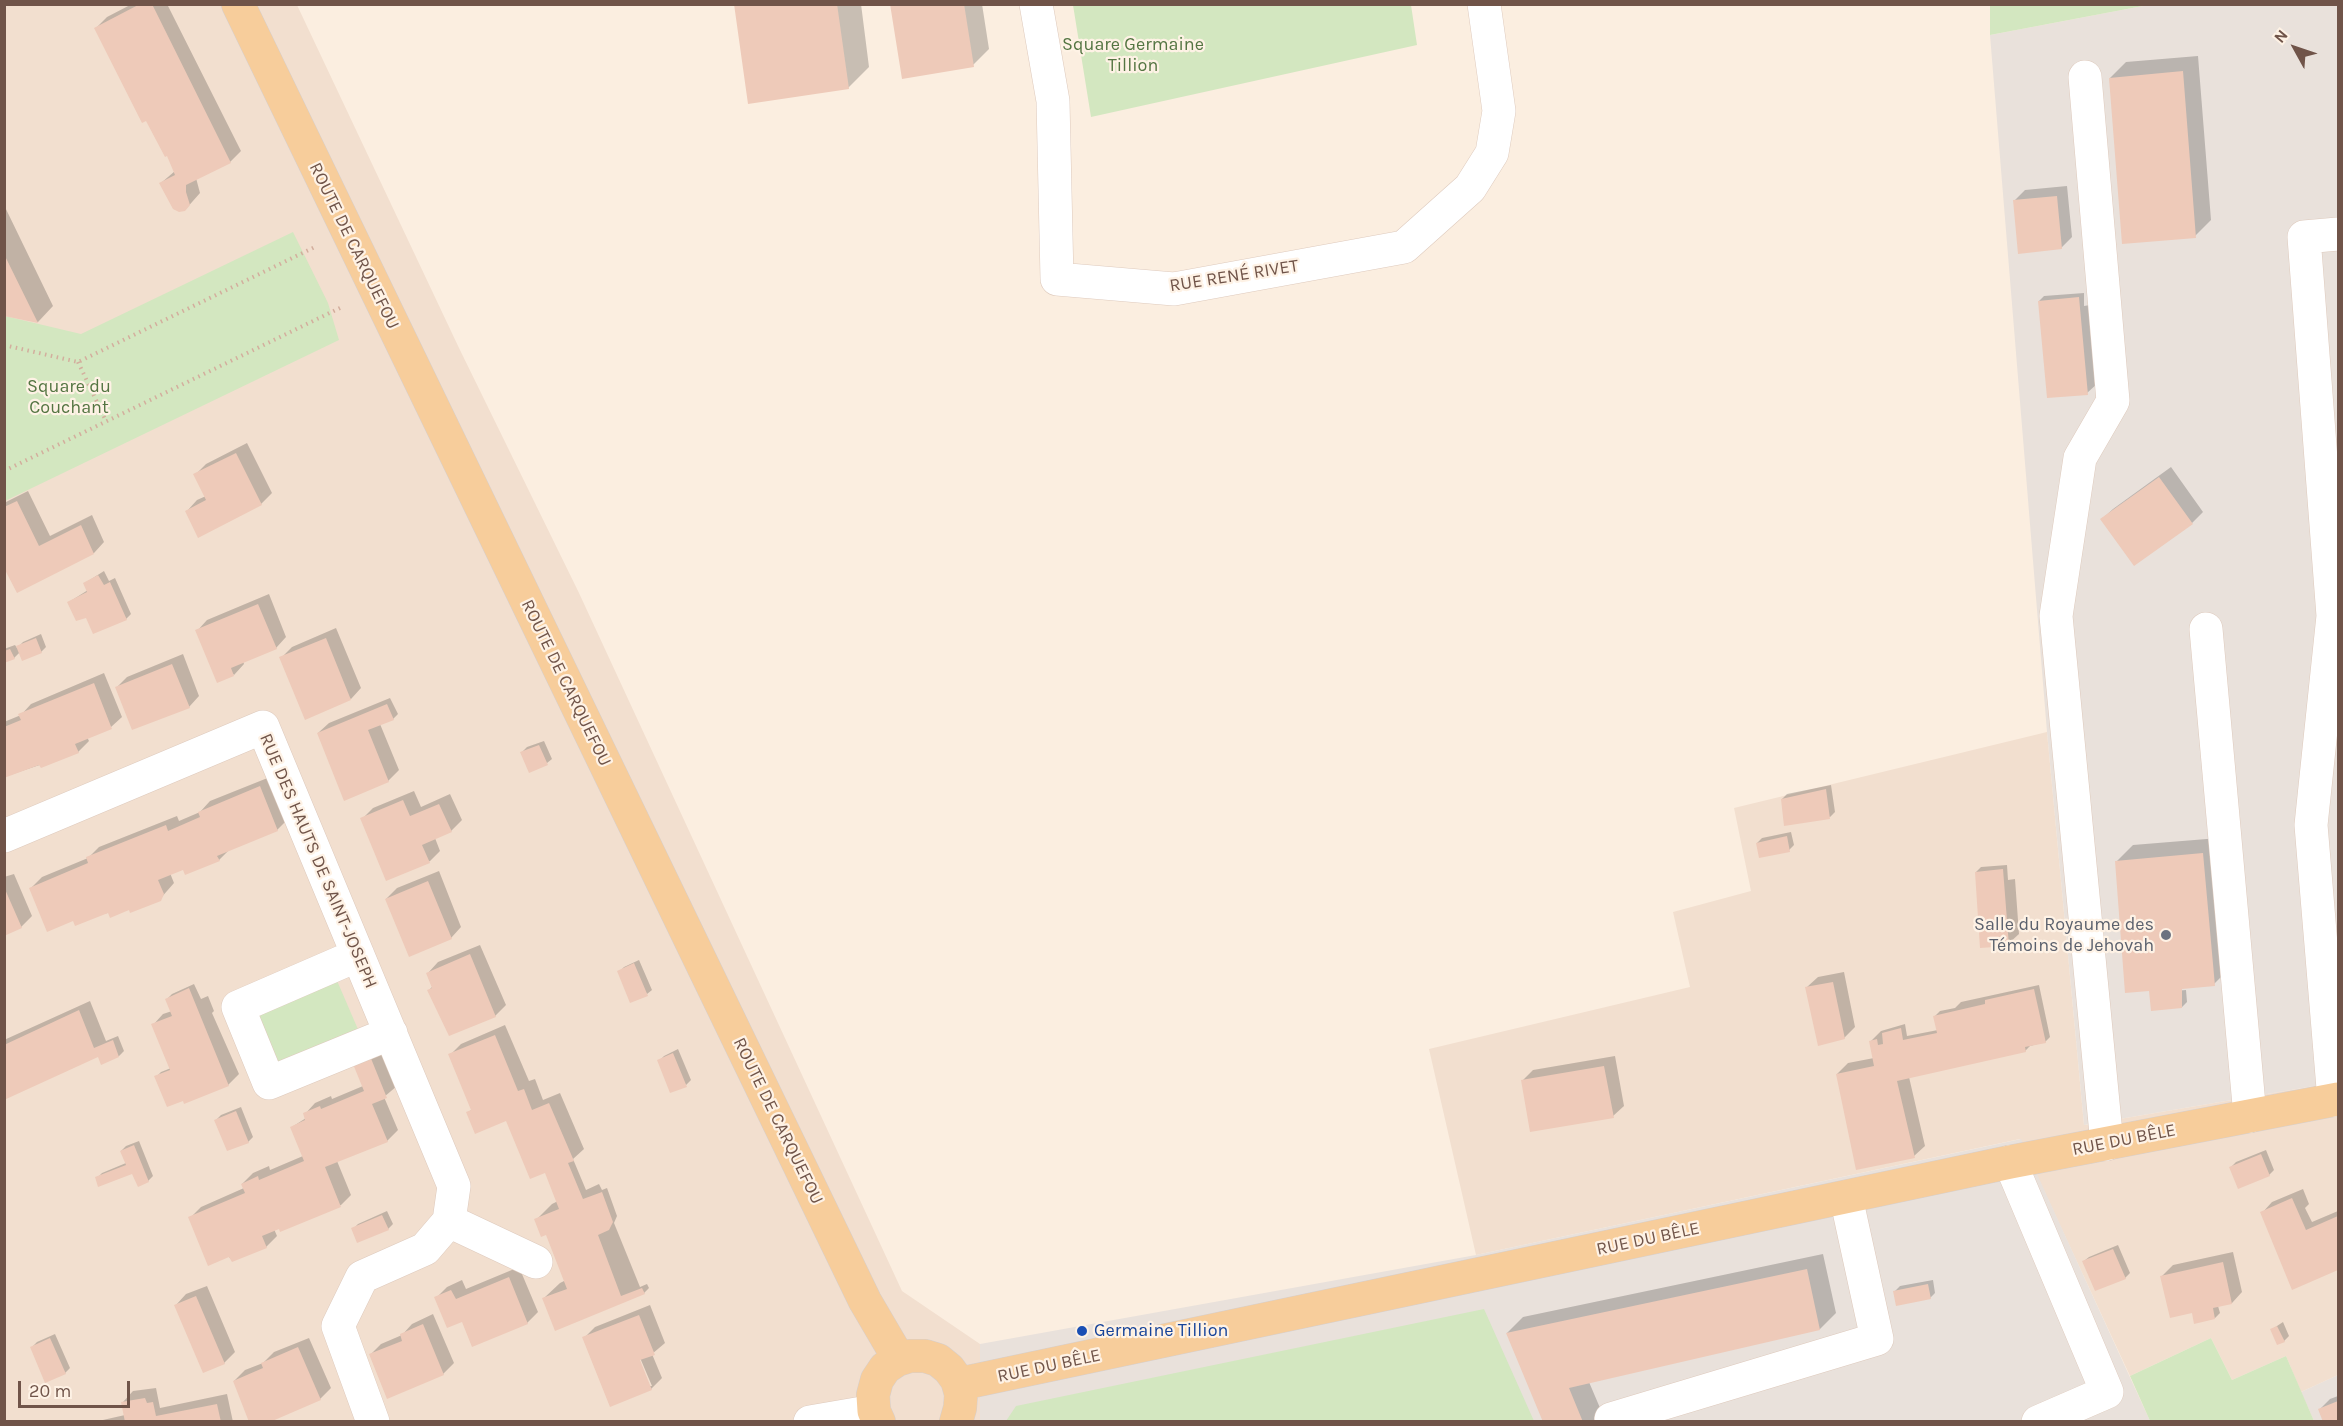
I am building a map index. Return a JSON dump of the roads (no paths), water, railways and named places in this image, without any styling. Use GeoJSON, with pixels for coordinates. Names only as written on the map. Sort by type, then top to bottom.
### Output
{"type":"FeatureCollection","features":[{"type":"Feature","properties":{"kind":"main road","name":"ROUTE DE CARQUEFOU"},"geometry":{"type":"LineString","coordinates":[[238,4],[865,1301],[899,1359]]}},
{"type":"Feature","properties":{"kind":"main road","name":"RUE DU BÊLE"},"geometry":{"type":"LineString","coordinates":[[958,1384],[2010,1162],[2336,1100]]}},
{"type":"Feature","properties":{"kind":"main road"},"geometry":{"type":"LineString","coordinates":[[876,1416],[873,1395],[877,1380],[885,1368],[899,1359],[918,1356],[938,1360],[950,1369],[958,1384],[960,1408],[956,1422]]}},
{"type":"Feature","properties":{"kind":"street","name":"RUE RENÉ RIVET"},"geometry":{"type":"LineString","coordinates":[[1036,4],[1053,102],[1057,279],[1174,289],[1404,247],[1470,188],[1492,153],[1499,111],[1484,4]]}},
{"type":"Feature","properties":{"kind":"street"},"geometry":{"type":"LineString","coordinates":[[2085,77],[2113,401],[2080,458],[2056,616],[2107,1144]]}},
{"type":"Feature","properties":{"kind":"street"},"geometry":{"type":"LineString","coordinates":[[2336,1100],[2311,825],[2333,616],[2304,237],[2338,234]]}},
{"type":"Feature","properties":{"kind":"street"},"geometry":{"type":"LineString","coordinates":[[2206,629],[2250,1116]]}},
{"type":"Feature","properties":{"kind":"street","name":"RUE DES HAUTS DE SAINT-JOSEPH"},"geometry":{"type":"LineString","coordinates":[[4,836],[264,726],[454,1186],[449,1221]]}},
{"type":"Feature","properties":{"kind":"street"},"geometry":{"type":"LineString","coordinates":[[358,955],[238,1007],[269,1083],[391,1033]]}},
{"type":"Feature","properties":{"kind":"street"},"geometry":{"type":"LineString","coordinates":[[2010,1162],[2108,1392],[2038,1422]]}},
{"type":"Feature","properties":{"kind":"street"},"geometry":{"type":"LineString","coordinates":[[1611,1419],[1877,1339],[1846,1197]]}},
{"type":"Feature","properties":{"kind":"street"},"geometry":{"type":"LineString","coordinates":[[373,1422],[338,1326],[362,1277],[425,1249],[449,1221],[536,1262]]}},
{"type":"Feature","properties":{"kind":"street"},"geometry":{"type":"LineString","coordinates":[[810,1422],[876,1416]]}},
{"type":"Feature","properties":{"kind":"place","name":"Salle du Royaume des Témoins de Jehovah"},"geometry":{"type":"Point","coordinates":[2166,935]}},
{"type":"Feature","properties":{"kind":"place","name":"Germaine Tillion"},"geometry":{"type":"Point","coordinates":[1082,1331]}},
{"type":"Feature","properties":{"kind":"park label","name":"Square Germaine Tillion"},"geometry":{"type":"Point","coordinates":[1133,55]}},
{"type":"Feature","properties":{"kind":"park label","name":"Square du Couchant"},"geometry":{"type":"Point","coordinates":[69,397]}}]}
